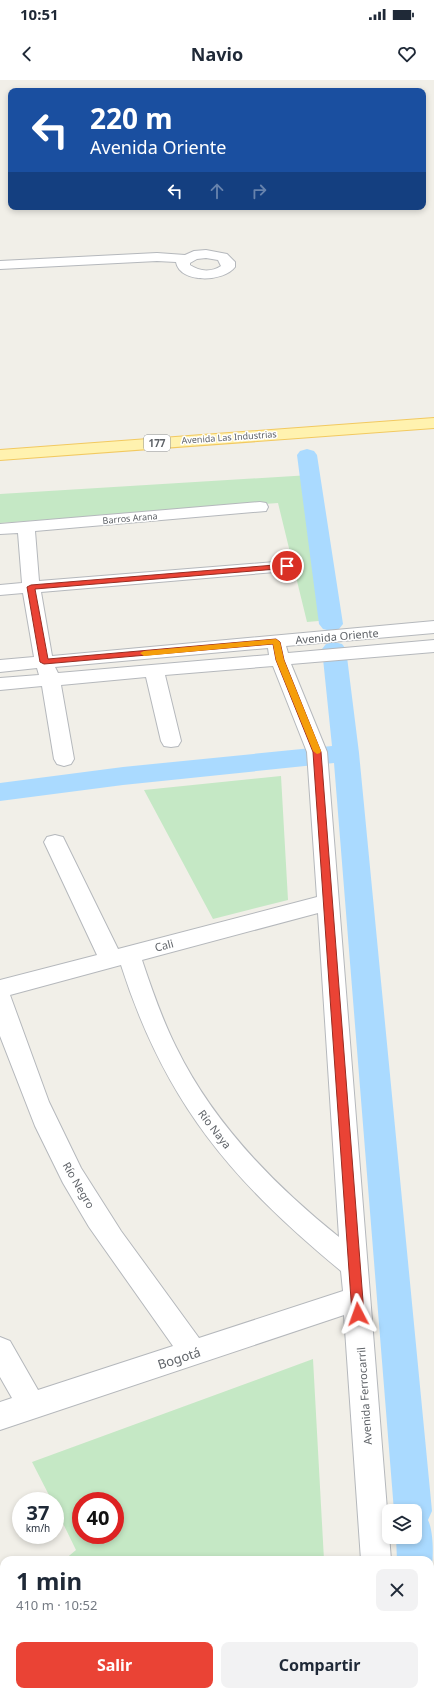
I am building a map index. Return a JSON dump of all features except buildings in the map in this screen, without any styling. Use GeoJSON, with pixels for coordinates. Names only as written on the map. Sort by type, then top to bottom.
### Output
{"type":"FeatureCollection","features":[{"type":"Feature","properties":{"kind":"main road","name":"Avenida Las Industrias"},"geometry":{"type":"LineString","coordinates":[[0,455],[434,423]]}},
{"type":"Feature","properties":{"kind":"street"},"geometry":{"type":"LineString","coordinates":[[0,266],[157,257],[185,259]]}},
{"type":"Feature","properties":{"kind":"street","name":"Barros Arana"},"geometry":{"type":"LineString","coordinates":[[0,529],[260,508]]}},
{"type":"Feature","properties":{"kind":"street"},"geometry":{"type":"LineString","coordinates":[[26,527],[31,587],[64,758]]}},
{"type":"Feature","properties":{"kind":"street"},"geometry":{"type":"LineString","coordinates":[[0,590],[287,566]]}},
{"type":"Feature","properties":{"kind":"street","name":"Avenida Oriente"},"geometry":{"type":"LineString","coordinates":[[0,666],[47,671],[154,671],[434,627]]}},
{"type":"Feature","properties":{"kind":"street","name":"Avenida Oriente"},"geometry":{"type":"LineString","coordinates":[[0,684],[47,671],[278,651],[434,646]]}},
{"type":"Feature","properties":{"kind":"street","name":"Avenida Ferrocarril"},"geometry":{"type":"LineString","coordinates":[[278,651],[317,752],[376,1556]]}},
{"type":"Feature","properties":{"kind":"street"},"geometry":{"type":"LineString","coordinates":[[154,671],[171,741]]}},
{"type":"Feature","properties":{"kind":"street","name":"Río Naya"},"geometry":{"type":"LineString","coordinates":[[55,842],[139,992],[154,1029],[173,1067],[197,1106],[249,1172],[281,1204],[354,1266]]}},
{"type":"Feature","properties":{"kind":"street","name":"Cali"},"geometry":{"type":"LineString","coordinates":[[0,989],[328,902]]}},
{"type":"Feature","properties":{"kind":"street","name":"Río Negro"},"geometry":{"type":"LineString","coordinates":[[0,999],[13,1042],[33,1096],[60,1152],[86,1199],[117,1247],[194,1353]]}},
{"type":"Feature","properties":{"kind":"street","name":"Bogotá"},"geometry":{"type":"LineString","coordinates":[[0,1416],[357,1299]]}},
{"type":"Feature","properties":{"kind":"street"},"geometry":{"type":"LineString","coordinates":[[0,1350],[32,1406]]}},
{"type":"Feature","properties":{"kind":"green space"},"geometry":{"type":"Polygon","coordinates":[[[310,475],[330,620],[307,622],[278,503],[0,523],[0,494],[310,475]]]}},
{"type":"Feature","properties":{"kind":"green space"},"geometry":{"type":"Polygon","coordinates":[[[281,776],[288,900],[213,919],[144,790],[281,776]]]}},
{"type":"Feature","properties":{"kind":"green space"},"geometry":{"type":"Polygon","coordinates":[[[313,1359],[324,1556],[69,1556],[76,1550],[73,1544],[124,1544],[124,1492],[72,1492],[72,1542],[64,1525],[64,1492],[47,1492],[32,1462],[313,1359]]]}},
{"type":"Feature","properties":{"kind":"waterway"},"geometry":{"type":"LineString","coordinates":[[307,455],[331,624]]}},
{"type":"Feature","properties":{"kind":"waterway"},"geometry":{"type":"LineString","coordinates":[[334,649],[346,753],[412,1504]]}},
{"type":"Feature","properties":{"kind":"waterway"},"geometry":{"type":"LineString","coordinates":[[0,792],[123,776],[345,753]]}},
{"type":"Feature","properties":{"kind":"waterway"},"geometry":{"type":"LineString","coordinates":[[416,1544],[417,1556]]}},
{"type":"Feature","properties":{"kind":"slow traffic"},"geometry":{"type":"LineString","coordinates":[[144,653],[276,642],[280,660],[317,751]]}},
{"type":"Feature","properties":{"kind":"route"},"geometry":{"type":"LineString","coordinates":[[287,566],[31,587],[44,662],[276,642],[280,660],[317,752],[358,1314]]}}]}
